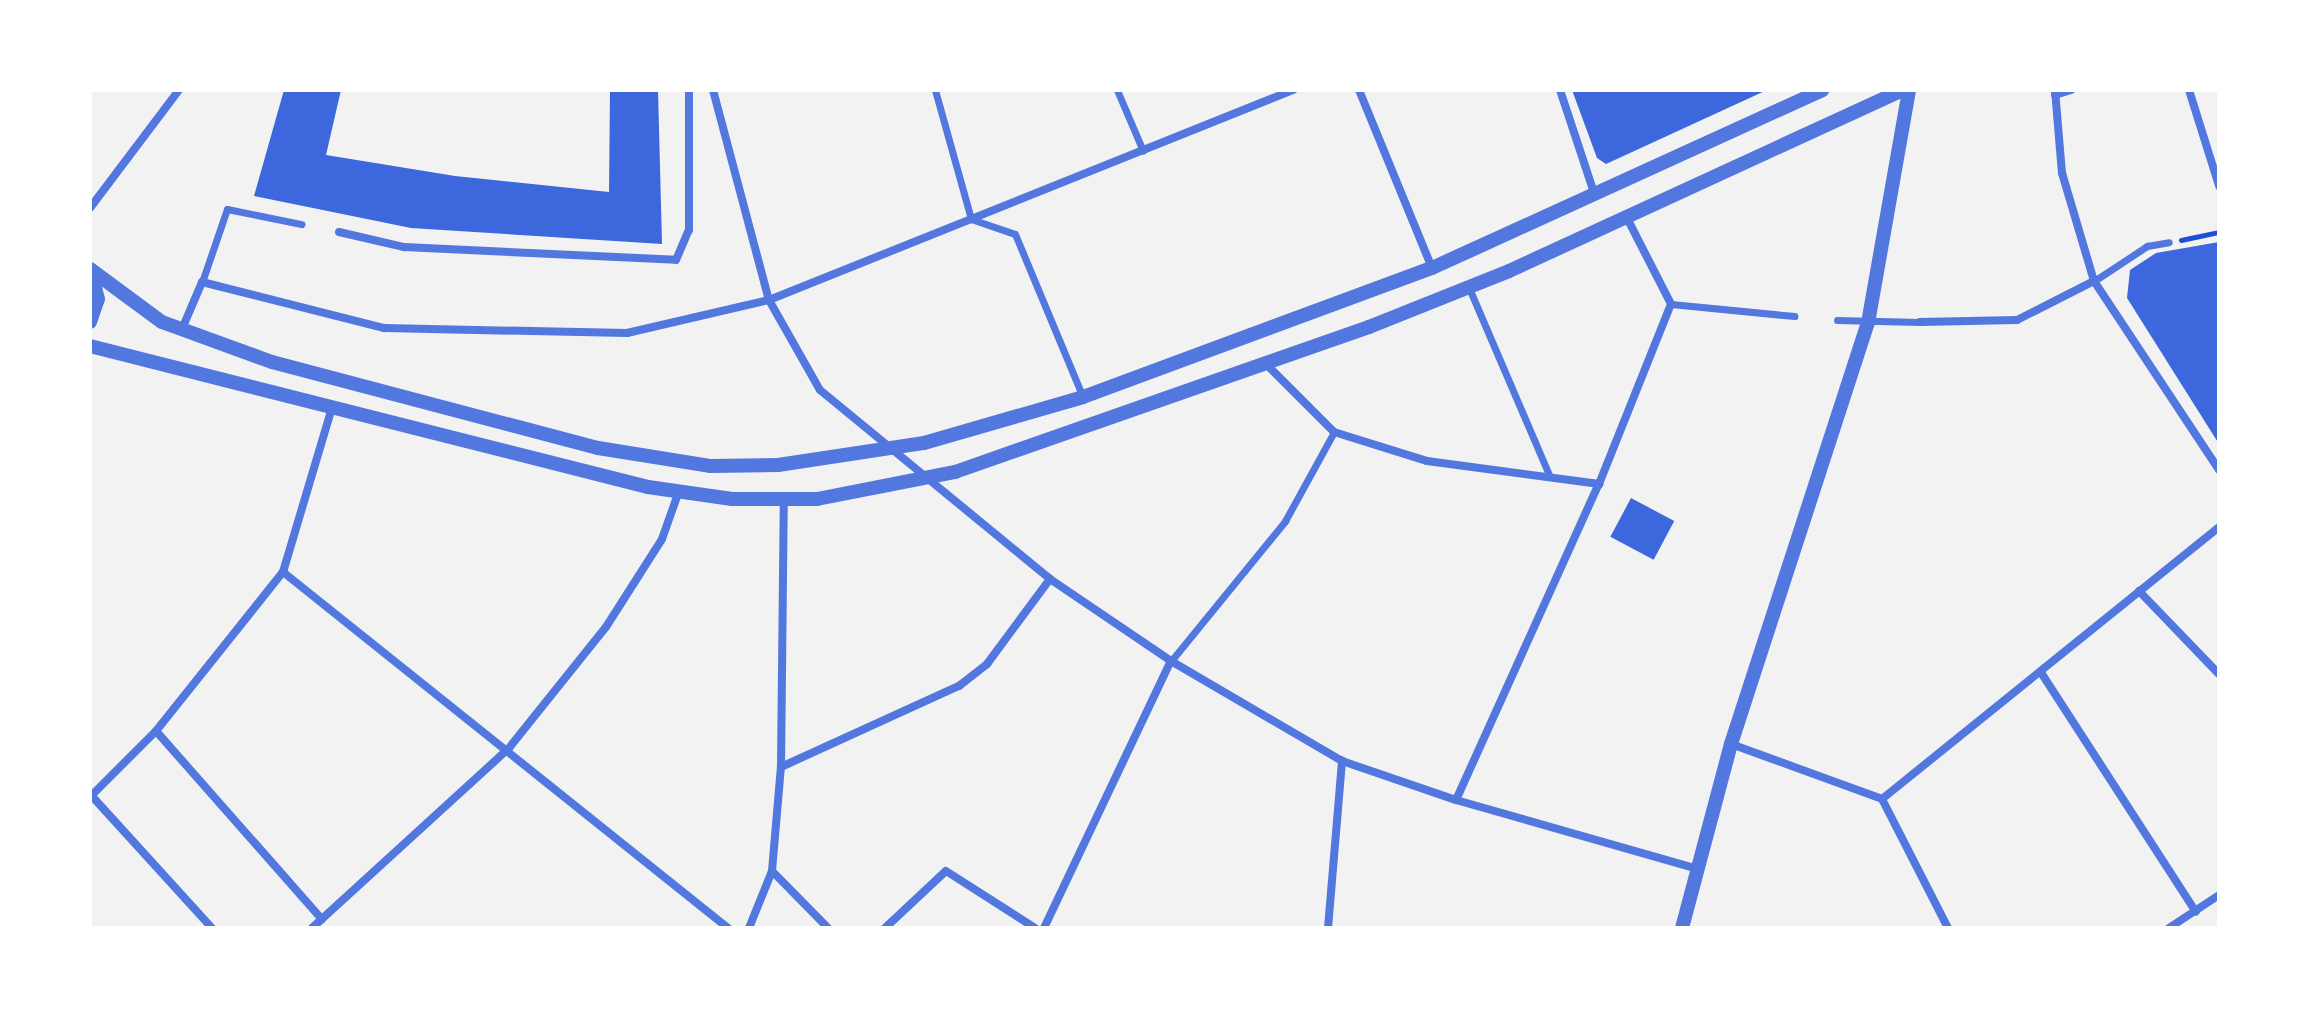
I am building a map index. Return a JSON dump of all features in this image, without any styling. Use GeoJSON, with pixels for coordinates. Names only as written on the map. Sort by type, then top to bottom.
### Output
{"type":"FeatureCollection","features":[{"type":"Feature","properties":{"kind":"street"},"geometry":{"type":"LineString","coordinates":[[90,208],[179,90]]}},
{"type":"Feature","properties":{"kind":"street"},"geometry":{"type":"LineString","coordinates":[[339,232],[404,247],[676,260],[689,230],[689,90]]}},
{"type":"Feature","properties":{"kind":"street"},"geometry":{"type":"LineString","coordinates":[[713,90],[769,300],[820,390],[924,479],[1050,579],[1171,661],[1342,761],[1456,800],[1701,870]]}},
{"type":"Feature","properties":{"kind":"street"},"geometry":{"type":"LineString","coordinates":[[935,90],[971,219]]}},
{"type":"Feature","properties":{"kind":"street"},"geometry":{"type":"LineString","coordinates":[[1117,90],[1143,151]]}},
{"type":"Feature","properties":{"kind":"street"},"geometry":{"type":"LineString","coordinates":[[202,282],[384,328],[627,333],[769,300],[1293,90]]}},
{"type":"Feature","properties":{"kind":"street"},"geometry":{"type":"LineString","coordinates":[[1359,90],[1432,268]]}},
{"type":"Feature","properties":{"kind":"street"},"geometry":{"type":"LineString","coordinates":[[1560,90],[1595,197]]}},
{"type":"Feature","properties":{"kind":"street"},"geometry":{"type":"LineString","coordinates":[[90,270],[145,313],[272,362],[598,448],[674,462],[778,465],[889,450],[1083,397],[1432,268],[1595,197],[1822,90]]}},
{"type":"Feature","properties":{"kind":"street"},"geometry":{"type":"LineString","coordinates":[[90,346],[476,447],[679,491],[784,501],[924,479],[1056,440],[1469,288],[1902,90]]}},
{"type":"Feature","properties":{"kind":"street"},"geometry":{"type":"LineString","coordinates":[[1682,928],[1701,870],[1731,744],[1868,323],[1909,90]]}},
{"type":"Feature","properties":{"kind":"street"},"geometry":{"type":"LineString","coordinates":[[2071,90],[2055,92],[2062,173],[2094,281],[2219,470]]}},
{"type":"Feature","properties":{"kind":"street"},"geometry":{"type":"LineString","coordinates":[[2189,90],[2219,186]]}},
{"type":"Feature","properties":{"kind":"street"},"geometry":{"type":"LineString","coordinates":[[182,329],[227,209],[301,224]]}},
{"type":"Feature","properties":{"kind":"street"},"geometry":{"type":"LineString","coordinates":[[1456,800],[1599,484],[1671,304],[1627,218]]}},
{"type":"Feature","properties":{"kind":"street"},"geometry":{"type":"LineString","coordinates":[[971,219],[1015,234],[1083,397]]}},
{"type":"Feature","properties":{"kind":"street"},"geometry":{"type":"LineString","coordinates":[[1837,320],[1868,323],[2017,320],[2094,281],[2147,246],[2169,242]]}},
{"type":"Feature","properties":{"kind":"street"},"geometry":{"type":"LineString","coordinates":[[90,270],[98,299],[90,322]]}},
{"type":"Feature","properties":{"kind":"street"},"geometry":{"type":"LineString","coordinates":[[1469,288],[1549,475]]}},
{"type":"Feature","properties":{"kind":"street"},"geometry":{"type":"LineString","coordinates":[[1671,304],[1794,316]]}},
{"type":"Feature","properties":{"kind":"street"},"geometry":{"type":"LineString","coordinates":[[1265,363],[1334,432],[1427,461],[1599,484]]}},
{"type":"Feature","properties":{"kind":"street"},"geometry":{"type":"LineString","coordinates":[[212,928],[90,795],[156,731],[283,572],[332,408]]}},
{"type":"Feature","properties":{"kind":"street"},"geometry":{"type":"LineString","coordinates":[[1044,928],[1171,661],[1285,521],[1334,432]]}},
{"type":"Feature","properties":{"kind":"street"},"geometry":{"type":"LineString","coordinates":[[312,928],[509,748],[606,627],[662,539],[679,491]]}},
{"type":"Feature","properties":{"kind":"street"},"geometry":{"type":"LineString","coordinates":[[749,928],[772,871],[781,767],[784,501]]}},
{"type":"Feature","properties":{"kind":"street"},"geometry":{"type":"LineString","coordinates":[[1882,799],[2042,674],[2219,527]]}},
{"type":"Feature","properties":{"kind":"street"},"geometry":{"type":"LineString","coordinates":[[283,572],[509,748],[728,928]]}},
{"type":"Feature","properties":{"kind":"street"},"geometry":{"type":"LineString","coordinates":[[781,767],[959,686],[987,664],[1050,579]]}},
{"type":"Feature","properties":{"kind":"street"},"geometry":{"type":"LineString","coordinates":[[2139,591],[2219,674]]}},
{"type":"Feature","properties":{"kind":"street"},"geometry":{"type":"LineString","coordinates":[[2042,674],[2196,912]]}},
{"type":"Feature","properties":{"kind":"street"},"geometry":{"type":"LineString","coordinates":[[156,731],[322,919]]}},
{"type":"Feature","properties":{"kind":"street"},"geometry":{"type":"LineString","coordinates":[[1731,744],[1882,799],[1948,928]]}},
{"type":"Feature","properties":{"kind":"street"},"geometry":{"type":"LineString","coordinates":[[1328,928],[1342,761]]}},
{"type":"Feature","properties":{"kind":"street"},"geometry":{"type":"LineString","coordinates":[[772,871],[828,928]]}},
{"type":"Feature","properties":{"kind":"street"},"geometry":{"type":"LineString","coordinates":[[885,928],[946,871],[1035,928]]}},
{"type":"Feature","properties":{"kind":"street"},"geometry":{"type":"LineString","coordinates":[[2169,928],[2219,895]]}},
{"type":"Feature","properties":{"kind":"path"},"geometry":{"type":"LineString","coordinates":[[2169,242],[2219,232]]}},
{"type":"Feature","properties":{"kind":"building"},"geometry":{"type":"Polygon","coordinates":[[[284,90],[341,90],[326,155],[455,176],[609,192],[610,90],[658,90],[662,244],[411,228],[254,196],[284,90]]]}},
{"type":"Feature","properties":{"kind":"building"},"geometry":{"type":"Polygon","coordinates":[[[1572,90],[1767,90],[1606,164],[1597,158],[1572,90]]]}},
{"type":"Feature","properties":{"kind":"building"},"geometry":{"type":"Polygon","coordinates":[[[2219,242],[2219,444],[2127,298],[2130,270],[2156,253],[2219,242]]]}},
{"type":"Feature","properties":{"kind":"building"},"geometry":{"type":"Polygon","coordinates":[[[1631,498],[1674,521],[1654,560],[1610,537],[1631,498]]]}}]}
